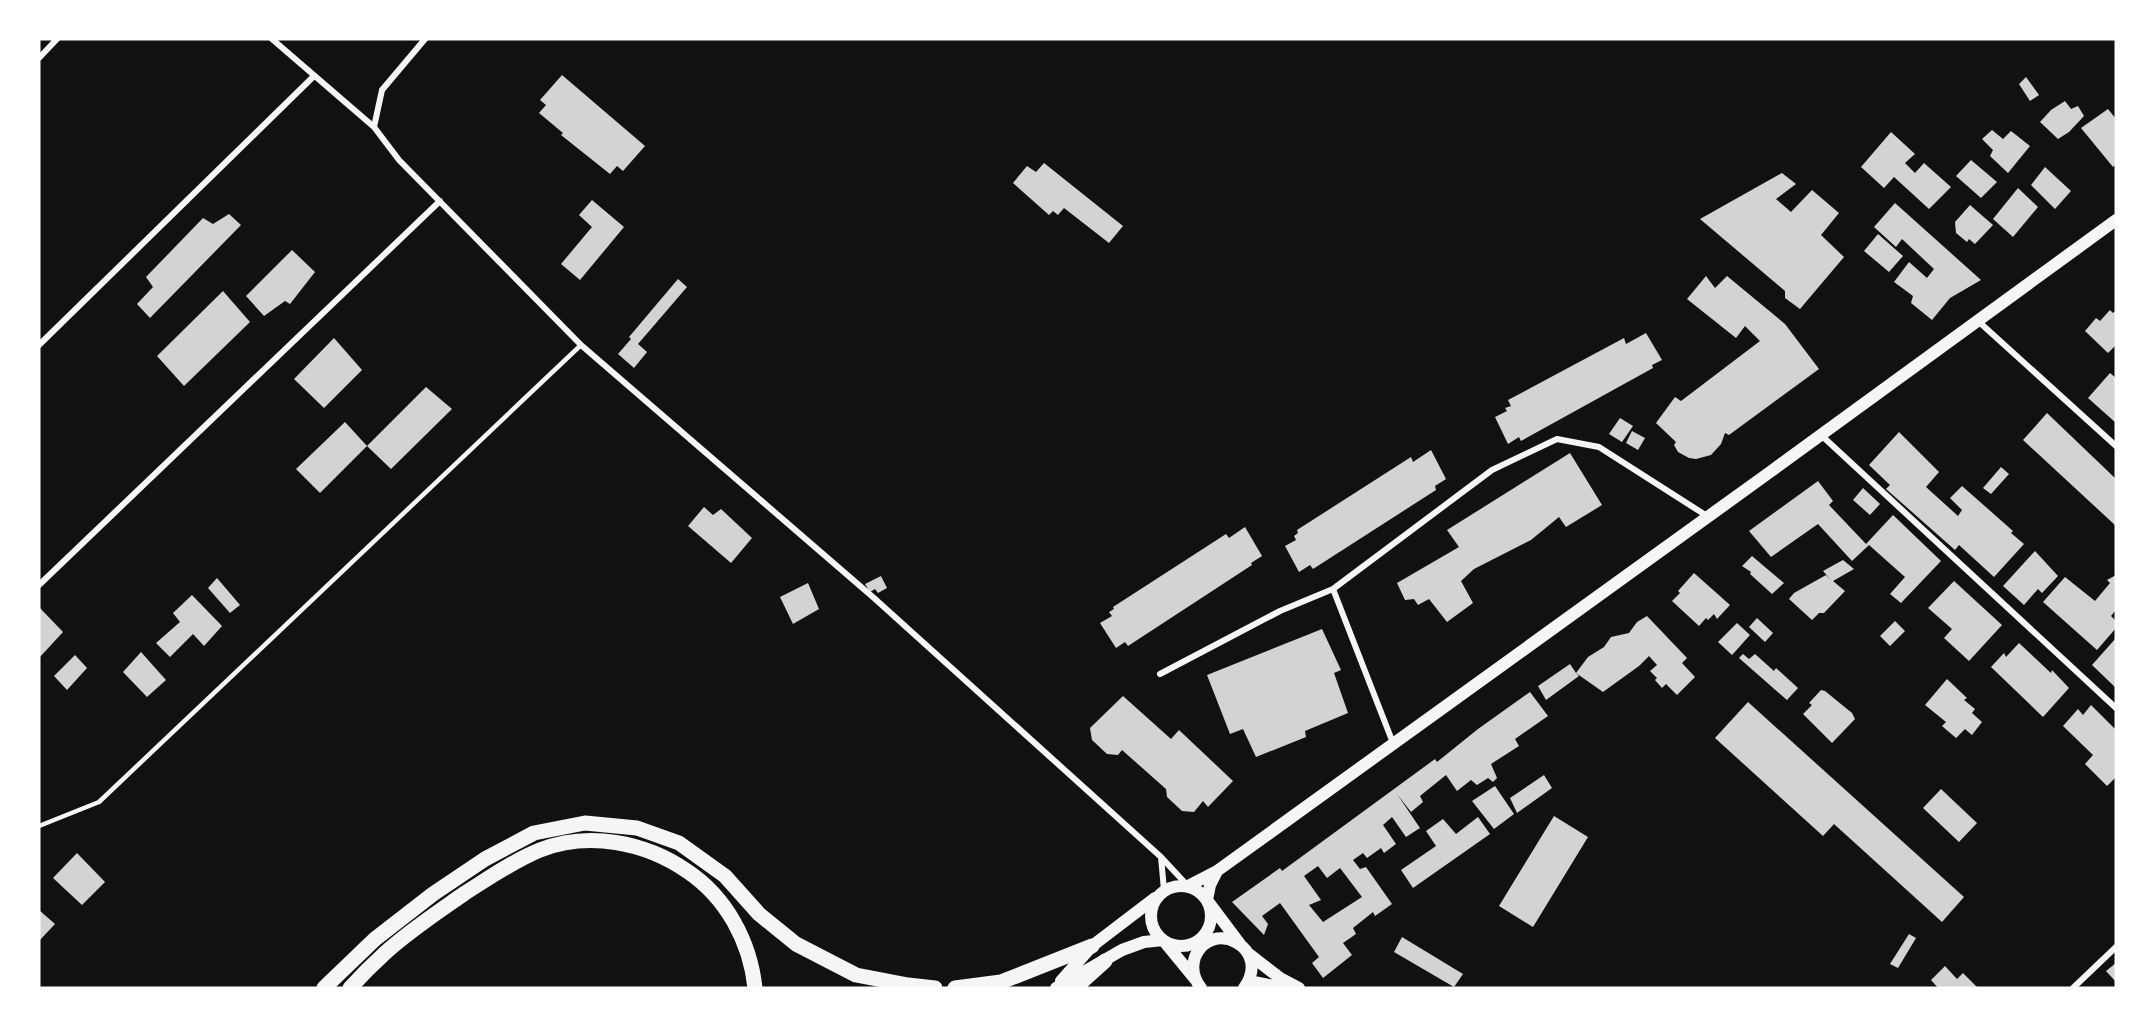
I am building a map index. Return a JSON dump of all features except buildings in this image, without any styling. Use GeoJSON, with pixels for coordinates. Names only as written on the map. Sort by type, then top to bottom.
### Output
{"type":"FeatureCollection","features":[{"type":"Feature","properties":{"kind":"highway"},"geometry":{"type":"LineString","coordinates":[[324,988],[375,939],[433,894],[485,859],[534,833],[585,823],[637,828],[679,843],[725,876],[759,914],[796,944],[856,975],[908,986],[935,988]]}},
{"type":"Feature","properties":{"kind":"highway"},"geometry":{"type":"LineString","coordinates":[[350,988],[386,952],[444,907],[495,874],[540,850],[568,842],[598,840],[638,847],[672,861],[702,881],[723,904],[743,938],[754,975],[755,988]]}},
{"type":"Feature","properties":{"kind":"highway"},"geometry":{"type":"LineString","coordinates":[[955,988],[1001,982],[1092,946]]}},
{"type":"Feature","properties":{"kind":"highway"},"geometry":{"type":"LineString","coordinates":[[1076,988],[1105,962]]}},
{"type":"Feature","properties":{"kind":"main road"},"geometry":{"type":"LineString","coordinates":[[1188,886],[1217,871],[2116,220]]}},
{"type":"Feature","properties":{"kind":"main road"},"geometry":{"type":"LineString","coordinates":[[1055,988],[1105,962],[1122,950],[1144,942],[1163,940],[1171,945],[1180,946],[1198,941],[1209,927],[1212,918],[1207,900],[1210,885],[1217,871]]}},
{"type":"Feature","properties":{"kind":"main road"},"geometry":{"type":"LineString","coordinates":[[1055,988],[1092,946],[1160,894],[1179,885],[1188,886],[1202,894],[1245,949],[1252,972],[1247,985],[1284,988]]}},
{"type":"Feature","properties":{"kind":"main road"},"geometry":{"type":"LineString","coordinates":[[1160,894],[1152,907],[1150,917],[1153,927],[1198,984]]}},
{"type":"Feature","properties":{"kind":"main road"},"geometry":{"type":"LineString","coordinates":[[1198,984],[1194,962],[1201,947],[1208,942],[1225,938],[1245,949],[1274,973],[1299,988]]}},
{"type":"Feature","properties":{"kind":"street"},"geometry":{"type":"LineString","coordinates":[[39,58],[57,39]]}},
{"type":"Feature","properties":{"kind":"street"},"geometry":{"type":"LineString","coordinates":[[272,39],[374,127],[399,160],[581,345],[874,598],[1161,857],[1188,886]]}},
{"type":"Feature","properties":{"kind":"street"},"geometry":{"type":"LineString","coordinates":[[374,127],[382,90],[425,39]]}},
{"type":"Feature","properties":{"kind":"street"},"geometry":{"type":"LineString","coordinates":[[39,345],[314,76]]}},
{"type":"Feature","properties":{"kind":"street"},"geometry":{"type":"LineString","coordinates":[[39,585],[440,201]]}},
{"type":"Feature","properties":{"kind":"street"},"geometry":{"type":"LineString","coordinates":[[1978,321],[2116,446]]}},
{"type":"Feature","properties":{"kind":"street"},"geometry":{"type":"LineString","coordinates":[[1821,435],[2116,708]]}},
{"type":"Feature","properties":{"kind":"street"},"geometry":{"type":"LineString","coordinates":[[1160,674],[1280,611],[1333,589],[1492,470],[1557,439],[1599,447],[1708,517]]}},
{"type":"Feature","properties":{"kind":"street"},"geometry":{"type":"LineString","coordinates":[[1333,589],[1393,743]]}},
{"type":"Feature","properties":{"kind":"street"},"geometry":{"type":"LineString","coordinates":[[1160,894],[1161,857]]}},
{"type":"Feature","properties":{"kind":"street"},"geometry":{"type":"LineString","coordinates":[[2073,988],[2116,947]]}},
{"type":"Feature","properties":{"kind":"lane"},"geometry":{"type":"LineString","coordinates":[[39,826],[99,802],[581,345]]}}]}
